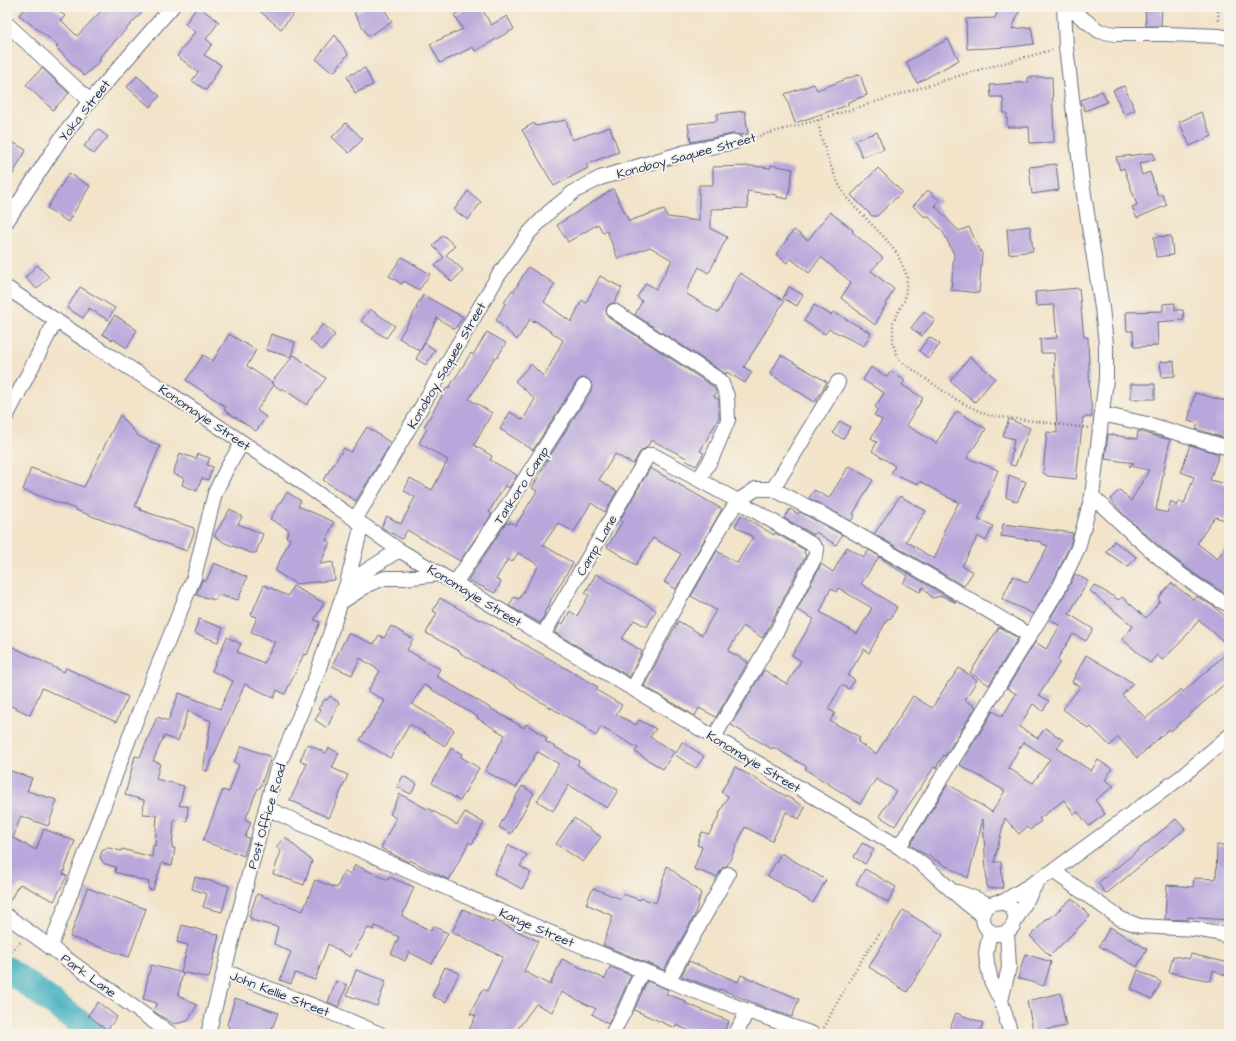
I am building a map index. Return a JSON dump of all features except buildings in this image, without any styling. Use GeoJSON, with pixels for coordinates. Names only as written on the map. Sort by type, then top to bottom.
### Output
{"type":"FeatureCollection","features":[{"type":"Feature","properties":{"kind":"street","name":"Yoka Street"},"geometry":{"type":"LineString","coordinates":[[7,221],[60,140],[90,101],[172,7]]}},
{"type":"Feature","properties":{"kind":"street"},"geometry":{"type":"LineString","coordinates":[[898,847],[1059,588],[1078,548],[1092,496],[1106,379],[1106,344],[1082,182],[1066,47],[1064,7]]}},
{"type":"Feature","properties":{"kind":"street"},"geometry":{"type":"LineString","coordinates":[[1068,7],[1100,31],[1115,34],[1166,34],[1220,36],[1229,38]]}},
{"type":"Feature","properties":{"kind":"street"},"geometry":{"type":"LineString","coordinates":[[7,24],[90,101]]}},
{"type":"Feature","properties":{"kind":"street","name":"Konoboy Saquee Street"},"geometry":{"type":"LineString","coordinates":[[358,522],[368,500],[498,276],[529,233],[544,217],[575,191],[600,178],[686,152],[735,142]]}},
{"type":"Feature","properties":{"kind":"street","name":"Konomayie Street"},"geometry":{"type":"LineString","coordinates":[[7,288],[163,389],[398,550],[898,847],[937,877],[950,890],[972,897],[991,908]]}},
{"type":"Feature","properties":{"kind":"street"},"geometry":{"type":"LineString","coordinates":[[614,311],[721,381],[727,396],[728,420],[712,458],[699,480],[813,545],[817,550],[816,557],[778,629],[714,737]]}},
{"type":"Feature","properties":{"kind":"street"},"geometry":{"type":"LineString","coordinates":[[7,415],[56,320]]}},
{"type":"Feature","properties":{"kind":"street"},"geometry":{"type":"LineString","coordinates":[[773,489],[838,382]]}},
{"type":"Feature","properties":{"kind":"street","name":"Tankoro Camp"},"geometry":{"type":"LineString","coordinates":[[455,584],[512,499],[584,386]]}},
{"type":"Feature","properties":{"kind":"street"},"geometry":{"type":"LineString","coordinates":[[1102,414],[1147,424],[1229,448]]}},
{"type":"Feature","properties":{"kind":"street"},"geometry":{"type":"LineString","coordinates":[[50,948],[136,720],[194,578],[215,493],[226,470],[242,443]]}},
{"type":"Feature","properties":{"kind":"street","name":"Camp Lane"},"geometry":{"type":"LineString","coordinates":[[543,636],[647,457],[653,455],[699,480]]}},
{"type":"Feature","properties":{"kind":"street"},"geometry":{"type":"LineString","coordinates":[[633,689],[670,616],[738,501],[756,489],[773,489],[831,519],[1029,635]]}},
{"type":"Feature","properties":{"kind":"street"},"geometry":{"type":"LineString","coordinates":[[1092,496],[1156,556],[1192,583],[1229,605]]}},
{"type":"Feature","properties":{"kind":"street","name":"Post Office Road"},"geometry":{"type":"LineString","coordinates":[[208,1034],[276,772],[317,674],[347,583],[358,522]]}},
{"type":"Feature","properties":{"kind":"street"},"geometry":{"type":"LineString","coordinates":[[347,583],[398,550]]}},
{"type":"Feature","properties":{"kind":"street"},"geometry":{"type":"LineString","coordinates":[[340,603],[369,584],[385,578],[404,578],[439,574]]}},
{"type":"Feature","properties":{"kind":"street"},"geometry":{"type":"LineString","coordinates":[[1037,881],[1011,927],[1001,934],[995,934],[986,927],[984,922],[991,908],[1053,871],[1180,778],[1229,736]]}},
{"type":"Feature","properties":{"kind":"street","name":"Kange Street"},"geometry":{"type":"LineString","coordinates":[[266,808],[519,920],[642,971],[747,1011],[813,1034]]}},
{"type":"Feature","properties":{"kind":"street"},"geometry":{"type":"LineString","coordinates":[[1053,871],[1121,919],[1140,926],[1195,929],[1218,933],[1229,938]]}},
{"type":"Feature","properties":{"kind":"street"},"geometry":{"type":"LineString","coordinates":[[668,981],[728,874]]}},
{"type":"Feature","properties":{"kind":"street"},"geometry":{"type":"LineString","coordinates":[[991,908],[1006,904],[1013,911],[1015,916],[1011,927],[1009,967],[1001,1001]]}},
{"type":"Feature","properties":{"kind":"street","name":"Park Lane"},"geometry":{"type":"LineString","coordinates":[[7,916],[171,1034]]}},
{"type":"Feature","properties":{"kind":"street"},"geometry":{"type":"LineString","coordinates":[[990,931],[986,953],[987,963],[991,981],[1001,1001],[1011,1034]]}},
{"type":"Feature","properties":{"kind":"street","name":"John Kellie Street"},"geometry":{"type":"LineString","coordinates":[[224,971],[327,1011],[380,1034]]}},
{"type":"Feature","properties":{"kind":"street"},"geometry":{"type":"LineString","coordinates":[[612,1034],[625,1010],[642,971]]}},
{"type":"Feature","properties":{"kind":"street"},"geometry":{"type":"LineString","coordinates":[[736,1034],[747,1011]]}},
{"type":"Feature","properties":{"kind":"path","name":"Konoboy Saquee Street"},"geometry":{"type":"LineString","coordinates":[[735,142],[818,120],[971,72],[1066,47]]}},
{"type":"Feature","properties":{"kind":"path"},"geometry":{"type":"LineString","coordinates":[[818,120],[821,137],[838,184],[846,197],[884,237],[898,255],[907,276],[905,299],[893,323],[893,344],[899,360],[953,398],[987,415],[1100,430]]}},
{"type":"Feature","properties":{"kind":"path"},"geometry":{"type":"LineString","coordinates":[[822,1034],[832,1010],[880,931]]}},
{"type":"Feature","properties":{"kind":"waterway"},"geometry":{"type":"LineString","coordinates":[[7,969],[87,1028],[98,1034]]}}]}
